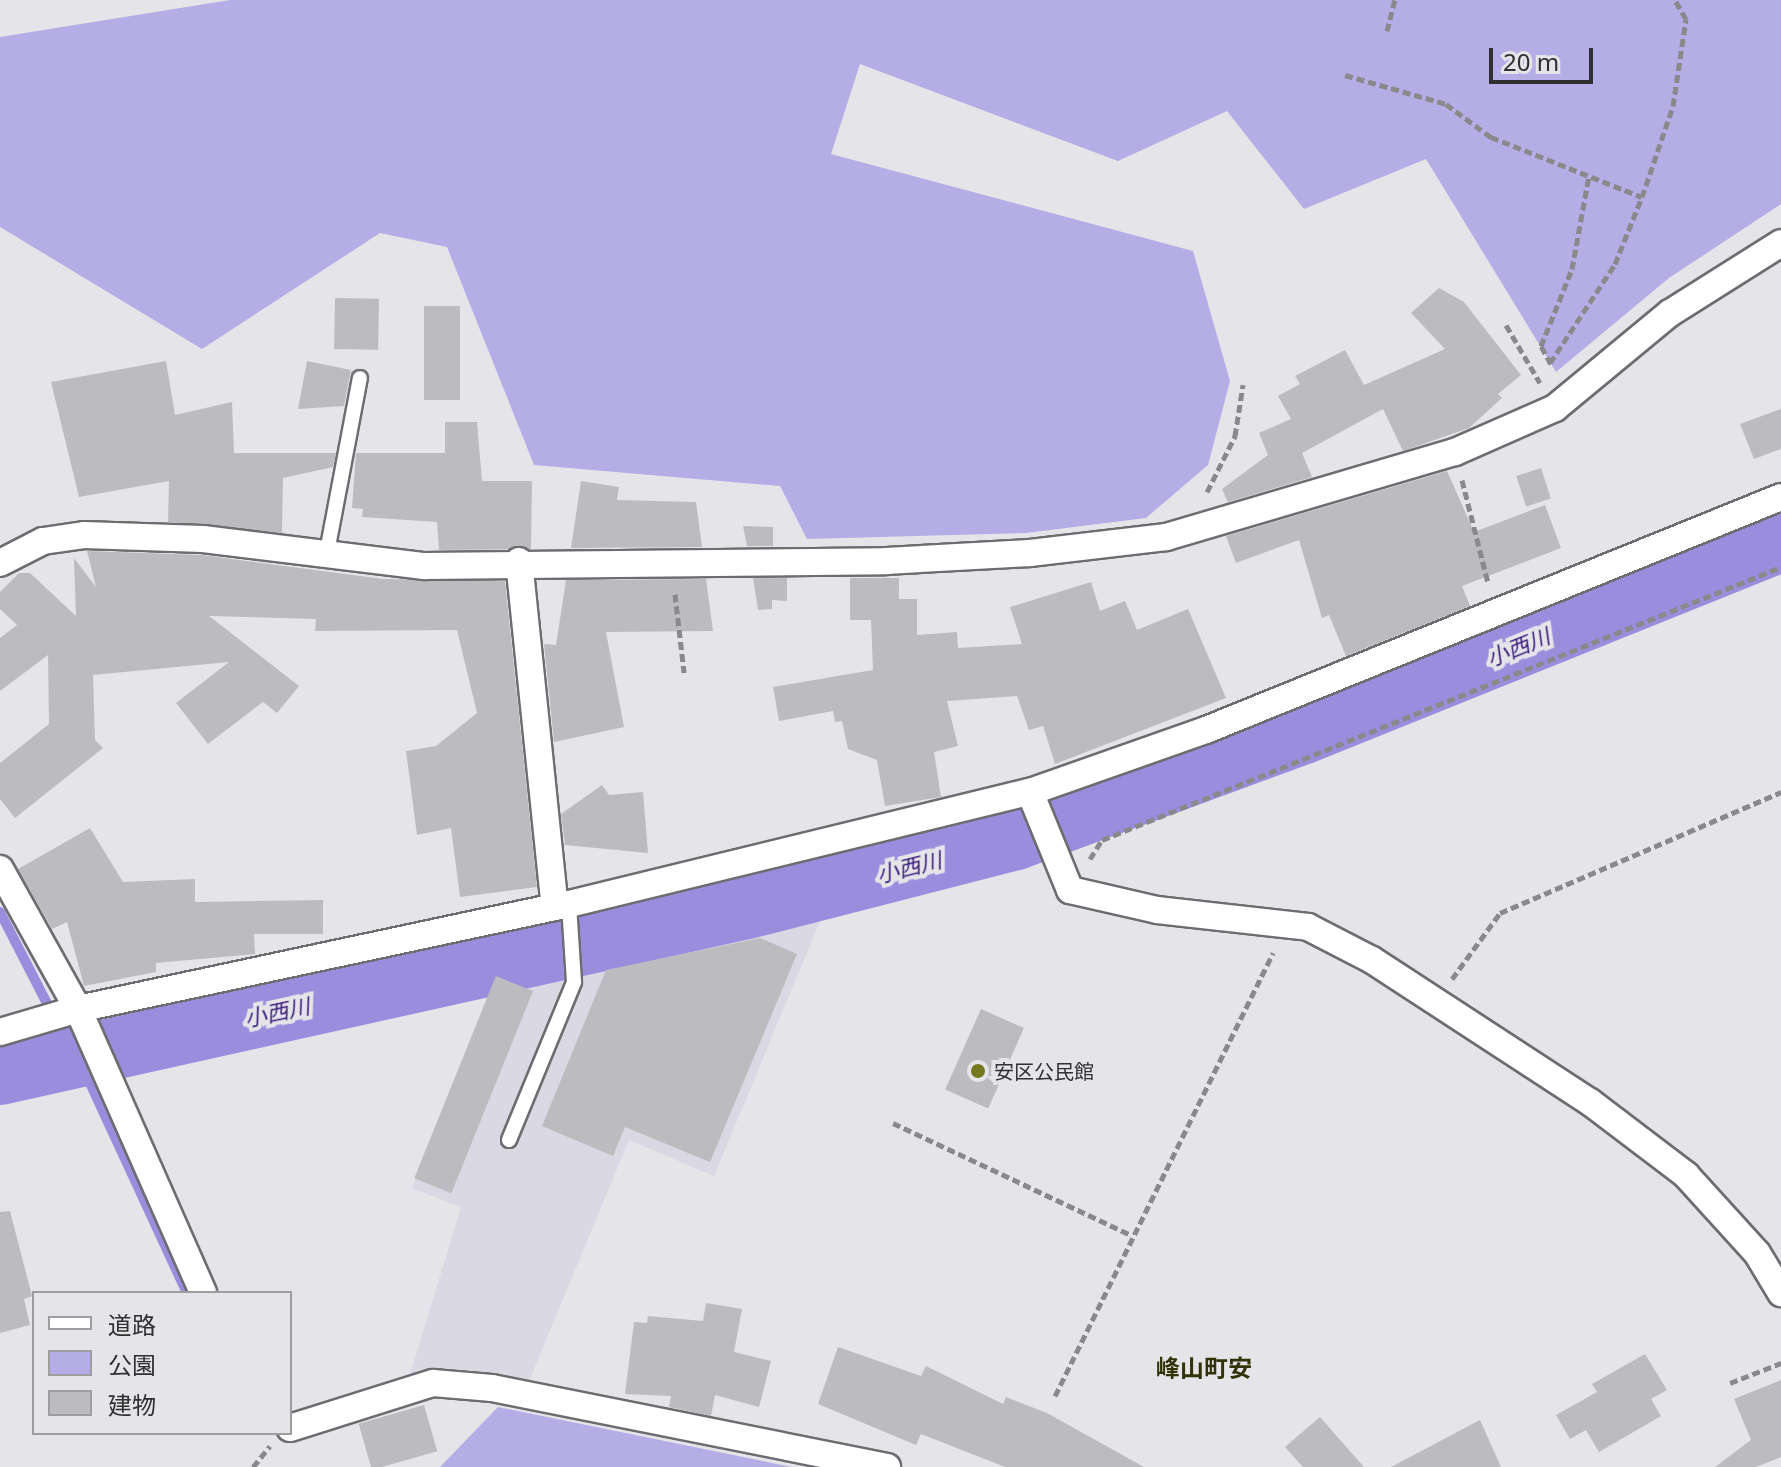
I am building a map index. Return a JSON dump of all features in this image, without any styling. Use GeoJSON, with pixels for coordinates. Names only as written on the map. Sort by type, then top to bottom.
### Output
{"type":"FeatureCollection","features":[{"type":"Feature","properties":{"kind":"street"},"geometry":{"type":"LineString","coordinates":[[3,554],[43,541],[140,534],[327,552],[424,566],[519,561],[900,560],[1166,537],[1455,452],[1562,402],[1670,313],[1781,243]]}},
{"type":"Feature","properties":{"kind":"street"},"geometry":{"type":"LineString","coordinates":[[0,1032],[78,1009],[562,906],[1030,792],[1206,730],[1781,497]]}},
{"type":"Feature","properties":{"kind":"street"},"geometry":{"type":"LineString","coordinates":[[519,561],[562,906]]}},
{"type":"Feature","properties":{"kind":"street"},"geometry":{"type":"LineString","coordinates":[[1030,792],[1070,890],[1157,910],[1308,927],[1440,1001],[1686,1175],[1757,1253],[1781,1293]]}},
{"type":"Feature","properties":{"kind":"street"},"geometry":{"type":"LineString","coordinates":[[0,869],[78,1009],[202,1291]]}},
{"type":"Feature","properties":{"kind":"street"},"geometry":{"type":"LineString","coordinates":[[292,1427],[433,1383],[492,1388],[887,1467]]}},
{"type":"Feature","properties":{"kind":"lane"},"geometry":{"type":"LineString","coordinates":[[327,552],[360,378]]}},
{"type":"Feature","properties":{"kind":"lane"},"geometry":{"type":"LineString","coordinates":[[509,1140],[574,982],[562,906]]}},
{"type":"Feature","properties":{"kind":"path"},"geometry":{"type":"LineString","coordinates":[[1387,31],[1395,0]]}},
{"type":"Feature","properties":{"kind":"path"},"geometry":{"type":"LineString","coordinates":[[1550,363],[1615,264],[1642,197],[1673,106],[1686,19],[1675,0]]}},
{"type":"Feature","properties":{"kind":"path"},"geometry":{"type":"LineString","coordinates":[[1345,75],[1446,104],[1491,137],[1642,197]]}},
{"type":"Feature","properties":{"kind":"path"},"geometry":{"type":"LineString","coordinates":[[1562,402],[1550,363],[1541,346],[1572,269],[1589,175]]}},
{"type":"Feature","properties":{"kind":"path"},"geometry":{"type":"LineString","coordinates":[[1506,325],[1562,402]]}},
{"type":"Feature","properties":{"kind":"path"},"geometry":{"type":"LineString","coordinates":[[1166,537],[1217,481],[1235,436],[1243,385]]}},
{"type":"Feature","properties":{"kind":"path"},"geometry":{"type":"LineString","coordinates":[[1455,452],[1496,615]]}},
{"type":"Feature","properties":{"kind":"path"},"geometry":{"type":"LineString","coordinates":[[671,561],[684,672]]}},
{"type":"Feature","properties":{"kind":"path"},"geometry":{"type":"LineString","coordinates":[[1070,890],[1102,840],[1781,567]]}},
{"type":"Feature","properties":{"kind":"path"},"geometry":{"type":"LineString","coordinates":[[1440,1001],[1500,913],[1781,792]]}},
{"type":"Feature","properties":{"kind":"path"},"geometry":{"type":"LineString","coordinates":[[1055,1396],[1287,923]]}},
{"type":"Feature","properties":{"kind":"path"},"geometry":{"type":"LineString","coordinates":[[893,1123],[1132,1235]]}},
{"type":"Feature","properties":{"kind":"path"},"geometry":{"type":"LineString","coordinates":[[1730,1383],[1781,1363]]}},
{"type":"Feature","properties":{"kind":"path"},"geometry":{"type":"LineString","coordinates":[[253,1467],[274,1435]]}},
{"type":"Feature","properties":{"kind":"shaded area"},"geometry":{"type":"Polygon","coordinates":[[[826,907],[714,1176],[629,1140],[527,1386],[409,1378],[461,1207],[412,1188],[495,977],[826,907]]]}},
{"type":"Feature","properties":{"kind":"green space"},"geometry":{"type":"Polygon","coordinates":[[[230,0],[1781,0],[1781,204],[1669,278],[1556,372],[1426,159],[1304,209],[1227,111],[1118,161],[860,64],[831,154],[1193,251],[1230,381],[1208,465],[1146,518],[1026,533],[807,539],[780,486],[534,465],[447,247],[380,233],[202,349],[0,227],[0,37],[230,0]]]}},
{"type":"Feature","properties":{"kind":"green space"},"geometry":{"type":"Polygon","coordinates":[[[498,1407],[792,1467],[440,1467],[498,1407]]]}},
{"type":"Feature","properties":{"kind":"building"},"geometry":{"type":"Polygon","coordinates":[[[1439,288],[1464,302],[1521,375],[1498,394],[1502,398],[1469,428],[1403,451],[1383,409],[1302,453],[1312,477],[1228,502],[1222,489],[1268,455],[1259,433],[1291,419],[1278,396],[1300,384],[1295,376],[1345,350],[1364,385],[1445,349],[1411,313],[1439,288]]]}},
{"type":"Feature","properties":{"kind":"building"},"geometry":{"type":"Polygon","coordinates":[[[335,298],[379,299],[378,350],[334,349],[335,298]]]}},
{"type":"Feature","properties":{"kind":"building"},"geometry":{"type":"Polygon","coordinates":[[[424,306],[460,306],[460,400],[424,400],[424,306]]]}},
{"type":"Feature","properties":{"kind":"building"},"geometry":{"type":"Polygon","coordinates":[[[166,361],[175,415],[232,402],[234,453],[336,453],[333,467],[283,478],[282,533],[168,522],[169,481],[79,497],[51,382],[166,361]]]}},
{"type":"Feature","properties":{"kind":"building"},"geometry":{"type":"Polygon","coordinates":[[[307,361],[351,370],[344,406],[298,409],[307,361]]]}},
{"type":"Feature","properties":{"kind":"building"},"geometry":{"type":"Polygon","coordinates":[[[1781,409],[1781,449],[1754,459],[1740,424],[1781,409]]]}},
{"type":"Feature","properties":{"kind":"building"},"geometry":{"type":"Polygon","coordinates":[[[445,422],[477,422],[482,481],[532,481],[531,549],[439,550],[437,522],[362,517],[363,509],[352,508],[356,453],[445,453],[445,422]]]}},
{"type":"Feature","properties":{"kind":"building"},"geometry":{"type":"Polygon","coordinates":[[[1541,468],[1551,498],[1526,506],[1516,476],[1541,468]]]}},
{"type":"Feature","properties":{"kind":"building"},"geometry":{"type":"Polygon","coordinates":[[[1447,471],[1474,532],[1545,505],[1561,548],[1462,586],[1470,606],[1346,656],[1329,615],[1322,618],[1299,540],[1236,563],[1226,536],[1447,471]]]}},
{"type":"Feature","properties":{"kind":"building"},"geometry":{"type":"Polygon","coordinates":[[[581,481],[619,487],[617,500],[696,502],[702,547],[571,548],[581,481]]]}},
{"type":"Feature","properties":{"kind":"building"},"geometry":{"type":"Polygon","coordinates":[[[743,526],[773,527],[773,546],[747,546],[743,526]]]}},
{"type":"Feature","properties":{"kind":"building"},"geometry":{"type":"Polygon","coordinates":[[[87,551],[202,555],[383,579],[505,581],[537,887],[460,897],[451,828],[417,835],[406,751],[436,746],[477,713],[457,630],[315,631],[316,619],[209,616],[299,686],[277,713],[263,702],[208,744],[176,703],[229,662],[93,675],[95,740],[103,748],[15,818],[0,799],[0,763],[49,724],[48,655],[0,691],[0,638],[17,625],[0,609],[0,592],[19,573],[30,573],[76,616],[74,558],[96,587],[87,551]]]}},
{"type":"Feature","properties":{"kind":"building"},"geometry":{"type":"Polygon","coordinates":[[[753,578],[787,578],[787,601],[772,600],[772,609],[758,610],[753,578]]]}},
{"type":"Feature","properties":{"kind":"building"},"geometry":{"type":"Polygon","coordinates":[[[850,578],[899,578],[899,599],[917,599],[917,635],[957,632],[958,648],[1022,644],[1010,607],[1091,582],[1100,611],[1125,601],[1137,630],[1188,609],[1226,698],[1055,764],[1043,726],[1029,730],[1017,696],[947,701],[958,746],[934,752],[941,797],[885,806],[877,760],[848,749],[842,721],[835,722],[833,711],[779,721],[773,687],[873,670],[871,620],[850,620],[850,578]]]}},
{"type":"Feature","properties":{"kind":"building"},"geometry":{"type":"Polygon","coordinates":[[[706,579],[713,631],[606,632],[624,727],[554,742],[544,644],[556,645],[566,580],[706,579]]]}},
{"type":"Feature","properties":{"kind":"building"},"geometry":{"type":"Polygon","coordinates":[[[602,785],[609,795],[643,792],[648,853],[565,845],[561,814],[602,785]]]}},
{"type":"Feature","properties":{"kind":"building"},"geometry":{"type":"Polygon","coordinates":[[[90,828],[123,882],[195,879],[195,902],[323,900],[323,934],[254,934],[255,954],[156,963],[156,972],[84,986],[67,922],[52,929],[18,869],[90,828]]]}},
{"type":"Feature","properties":{"kind":"building"},"geometry":{"type":"Polygon","coordinates":[[[760,938],[797,954],[710,1162],[625,1127],[613,1156],[542,1126],[606,970],[760,938]]]}},
{"type":"Feature","properties":{"kind":"building"},"geometry":{"type":"Polygon","coordinates":[[[496,976],[533,991],[451,1193],[414,1178],[496,976]]]}},
{"type":"Feature","properties":{"kind":"building","name":"安区公民館"},"geometry":{"type":"Polygon","coordinates":[[[981,1009],[1024,1028],[988,1109],[945,1089],[981,1009]]]}},
{"type":"Feature","properties":{"kind":"building"},"geometry":{"type":"Polygon","coordinates":[[[10,1211],[32,1296],[24,1299],[30,1325],[0,1333],[0,1212],[10,1211]]]}},
{"type":"Feature","properties":{"kind":"building"},"geometry":{"type":"Polygon","coordinates":[[[706,1303],[742,1309],[734,1352],[771,1361],[759,1407],[715,1395],[711,1416],[669,1407],[671,1396],[625,1394],[634,1322],[647,1323],[648,1316],[703,1321],[706,1303]]]}},
{"type":"Feature","properties":{"kind":"building"},"geometry":{"type":"Polygon","coordinates":[[[838,1347],[921,1376],[926,1366],[1003,1404],[1006,1397],[1047,1413],[1144,1467],[1005,1467],[921,1434],[916,1445],[818,1404],[838,1347]]]}},
{"type":"Feature","properties":{"kind":"building"},"geometry":{"type":"Polygon","coordinates":[[[1645,1354],[1667,1390],[1651,1399],[1661,1416],[1599,1452],[1586,1430],[1570,1439],[1556,1415],[1597,1392],[1592,1384],[1645,1354]]]}},
{"type":"Feature","properties":{"kind":"building"},"geometry":{"type":"Polygon","coordinates":[[[1781,1380],[1781,1457],[1756,1467],[1715,1467],[1751,1440],[1734,1399],[1781,1380]]]}},
{"type":"Feature","properties":{"kind":"building"},"geometry":{"type":"Polygon","coordinates":[[[424,1405],[437,1451],[382,1467],[371,1467],[359,1424],[424,1405]]]}},
{"type":"Feature","properties":{"kind":"building"},"geometry":{"type":"Polygon","coordinates":[[[1320,1417],[1364,1467],[1303,1467],[1285,1447],[1320,1417]]]}},
{"type":"Feature","properties":{"kind":"building"},"geometry":{"type":"Polygon","coordinates":[[[1480,1420],[1501,1467],[1391,1467],[1480,1420]]]}},
{"type":"Feature","properties":{"kind":"waterway","name":"小西川"},"geometry":{"type":"LineString","coordinates":[[0,1074],[747,908],[1016,839],[1304,733],[1781,541]]}},
{"type":"Feature","properties":{"kind":"waterway"},"geometry":{"type":"LineString","coordinates":[[0,912],[74,1056]]}},
{"type":"Feature","properties":{"kind":"waterway"},"geometry":{"type":"LineString","coordinates":[[77,1055],[186,1291]]}},
{"type":"Feature","properties":{"kind":"place","name":"安区公民館"},"geometry":{"type":"Point","coordinates":[978,1071]}},
{"type":"Feature","properties":{"kind":"district","name":"峰山町安"},"geometry":{"type":"Point","coordinates":[1204,1368]}}]}
